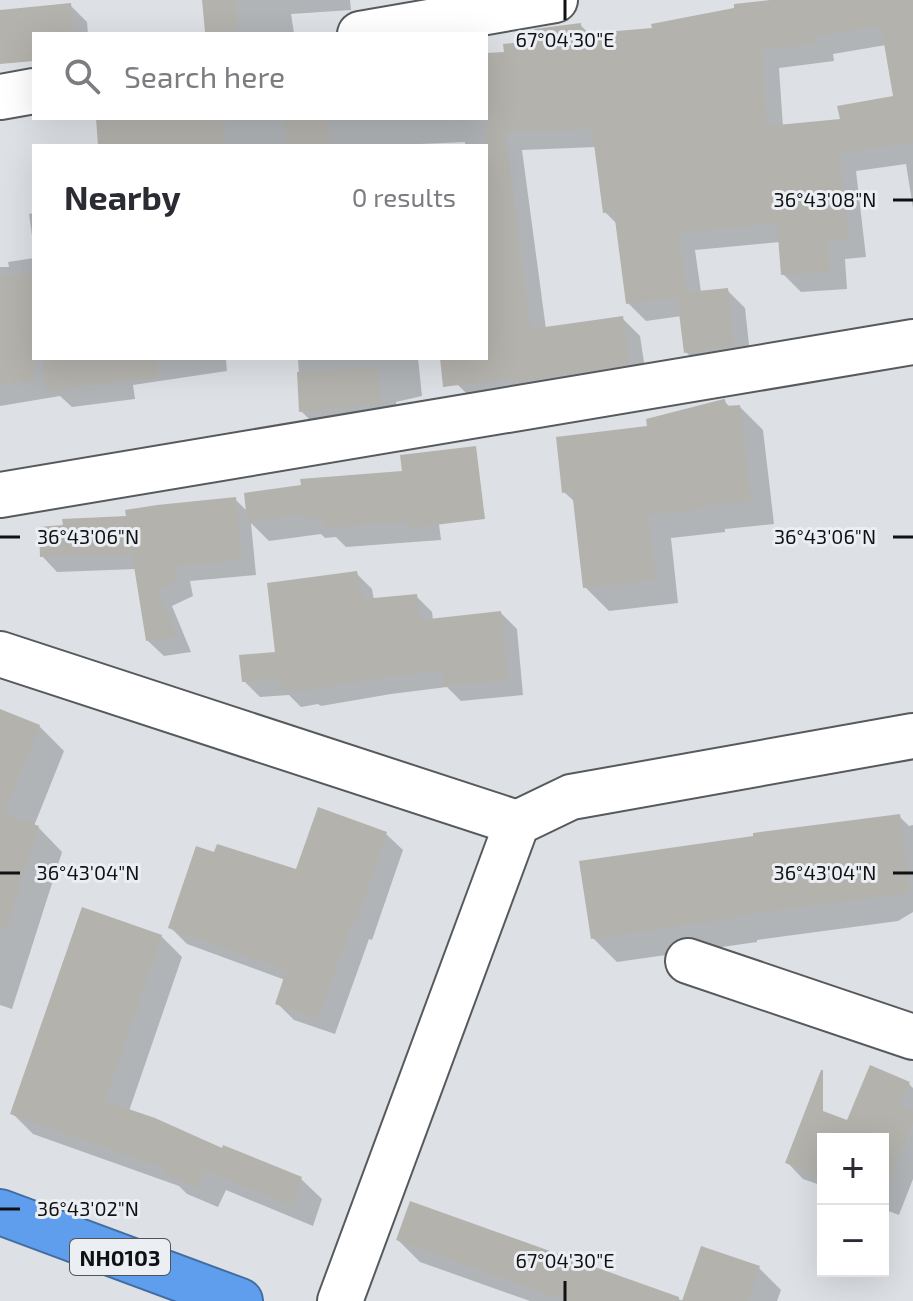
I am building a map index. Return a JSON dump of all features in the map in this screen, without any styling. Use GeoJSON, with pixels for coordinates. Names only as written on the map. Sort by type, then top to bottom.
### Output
{"type":"FeatureCollection","features":[{"type":"Feature","properties":{"kind":"highway","name":"NH0103"},"geometry":{"type":"LineString","coordinates":[[0,1212],[240,1301]]}},
{"type":"Feature","properties":{"kind":"street"},"geometry":{"type":"LineString","coordinates":[[371,32],[555,0]]}},
{"type":"Feature","properties":{"kind":"street"},"geometry":{"type":"LineString","coordinates":[[0,97],[32,91]]}},
{"type":"Feature","properties":{"kind":"street"},"geometry":{"type":"LineString","coordinates":[[0,495],[913,342]]}},
{"type":"Feature","properties":{"kind":"street"},"geometry":{"type":"LineString","coordinates":[[0,654],[517,823],[571,797],[913,736]]}},
{"type":"Feature","properties":{"kind":"street"},"geometry":{"type":"LineString","coordinates":[[340,1301],[517,823]]}},
{"type":"Feature","properties":{"kind":"street"},"geometry":{"type":"LineString","coordinates":[[688,961],[913,1037]]}},
{"type":"Feature","properties":{"kind":"building"},"geometry":{"type":"Polygon","coordinates":[[[202,0],[236,0],[238,30],[205,32],[202,0]]]}},
{"type":"Feature","properties":{"kind":"building"},"geometry":{"type":"Polygon","coordinates":[[[770,0],[913,0],[913,142],[839,154],[849,239],[828,242],[830,272],[781,275],[777,223],[678,233],[687,292],[728,288],[734,345],[684,353],[677,297],[626,304],[614,212],[603,213],[592,129],[505,132],[531,329],[623,316],[630,364],[515,383],[514,378],[443,387],[440,360],[488,360],[488,53],[504,52],[503,44],[535,41],[534,29],[581,23],[582,34],[652,28],[651,24],[734,8],[734,4],[770,0]],[[881,26],[816,36],[817,43],[762,51],[767,126],[840,119],[837,106],[893,96],[881,26]]]}},
{"type":"Feature","properties":{"kind":"building"},"geometry":{"type":"Polygon","coordinates":[[[71,3],[74,32],[32,32],[32,61],[0,64],[0,10],[71,3]]]}},
{"type":"Feature","properties":{"kind":"building"},"geometry":{"type":"Polygon","coordinates":[[[96,120],[223,120],[226,144],[98,144],[96,120]]]}},
{"type":"Feature","properties":{"kind":"building"},"geometry":{"type":"Polygon","coordinates":[[[284,120],[326,120],[330,144],[287,144],[284,120]]]}},
{"type":"Feature","properties":{"kind":"building"},"geometry":{"type":"Polygon","coordinates":[[[32,272],[34,380],[0,385],[0,276],[32,272]]]}},
{"type":"Feature","properties":{"kind":"building"},"geometry":{"type":"Polygon","coordinates":[[[42,360],[157,360],[158,377],[46,391],[42,360]]]}},
{"type":"Feature","properties":{"kind":"building"},"geometry":{"type":"Polygon","coordinates":[[[377,368],[381,404],[299,412],[297,372],[377,368]]]}},
{"type":"Feature","properties":{"kind":"building"},"geometry":{"type":"Polygon","coordinates":[[[725,399],[726,406],[740,405],[751,501],[648,515],[656,580],[583,588],[572,491],[562,493],[556,437],[647,426],[646,419],[725,399]]]}},
{"type":"Feature","properties":{"kind":"building"},"geometry":{"type":"Polygon","coordinates":[[[476,446],[485,519],[409,528],[408,522],[324,528],[322,517],[303,519],[302,514],[247,522],[244,493],[301,485],[300,479],[402,471],[400,455],[476,446]]]}},
{"type":"Feature","properties":{"kind":"building"},"geometry":{"type":"Polygon","coordinates":[[[236,497],[242,560],[176,566],[178,580],[157,590],[177,637],[146,641],[132,554],[40,557],[39,527],[63,525],[62,519],[126,516],[125,510],[236,497]]]}},
{"type":"Feature","properties":{"kind":"building"},"geometry":{"type":"Polygon","coordinates":[[[357,571],[363,599],[417,594],[420,620],[501,611],[508,680],[443,686],[442,670],[303,691],[283,692],[281,679],[242,682],[239,655],[275,652],[267,583],[357,571]]]}},
{"type":"Feature","properties":{"kind":"building"},"geometry":{"type":"Polygon","coordinates":[[[0,709],[40,725],[4,814],[39,826],[6,929],[0,928],[0,709]]]}},
{"type":"Feature","properties":{"kind":"building"},"geometry":{"type":"Polygon","coordinates":[[[318,807],[387,832],[318,1019],[275,1004],[286,971],[168,928],[196,846],[214,852],[217,844],[296,869],[318,807]]]}},
{"type":"Feature","properties":{"kind":"building"},"geometry":{"type":"Polygon","coordinates":[[[900,814],[910,893],[591,939],[579,861],[753,836],[753,833],[900,814]]]}},
{"type":"Feature","properties":{"kind":"building"},"geometry":{"type":"Polygon","coordinates":[[[82,907],[162,935],[105,1101],[302,1177],[292,1206],[205,1170],[197,1188],[164,1174],[166,1169],[10,1114],[82,907]]]}},
{"type":"Feature","properties":{"kind":"building"},"geometry":{"type":"Polygon","coordinates":[[[870,1065],[910,1082],[899,1106],[913,1111],[913,1121],[889,1183],[889,1133],[817,1133],[817,1175],[785,1163],[821,1070],[823,1111],[847,1120],[870,1065]]]}},
{"type":"Feature","properties":{"kind":"building"},"geometry":{"type":"Polygon","coordinates":[[[410,1201],[679,1297],[679,1301],[566,1301],[396,1240],[410,1201]]]}},
{"type":"Feature","properties":{"kind":"building"},"geometry":{"type":"Polygon","coordinates":[[[701,1246],[760,1266],[748,1301],[682,1301],[701,1246]]]}}]}
